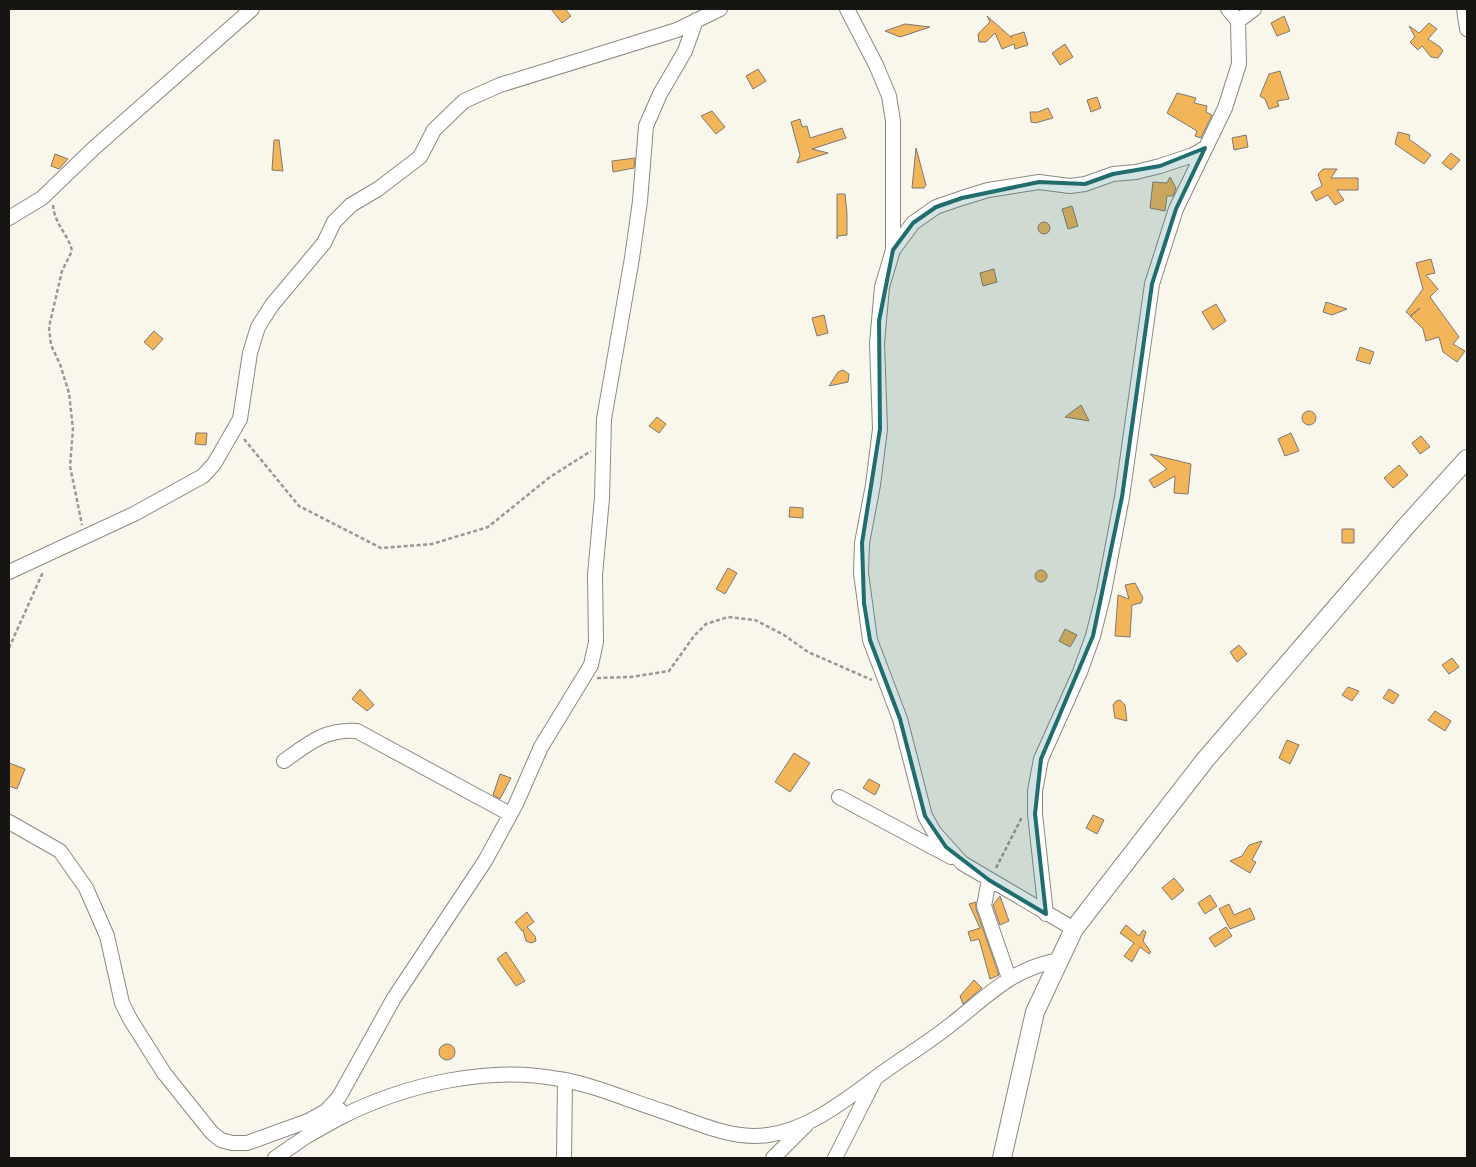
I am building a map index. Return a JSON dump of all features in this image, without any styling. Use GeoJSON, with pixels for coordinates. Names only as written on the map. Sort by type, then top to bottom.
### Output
{"type":"FeatureCollection","features":[{"type":"Feature","properties":{"kind":"street"},"geometry":{"type":"LineString","coordinates":[[9,218],[42,198],[94,148],[252,9]]}},
{"type":"Feature","properties":{"kind":"street"},"geometry":{"type":"LineString","coordinates":[[9,572],[86,537],[203,476],[214,464],[240,419],[250,353],[258,327],[272,305],[324,243],[334,222],[352,206],[420,157],[434,130],[464,101],[500,85],[677,30],[720,9]]}},
{"type":"Feature","properties":{"kind":"street"},"geometry":{"type":"LineString","coordinates":[[847,9],[876,65],[889,96],[893,122],[893,250],[882,287],[879,321],[880,429],[873,485],[862,543],[861,573],[870,640],[910,751],[925,816],[946,847],[962,863]]}},
{"type":"Feature","properties":{"kind":"street"},"geometry":{"type":"LineString","coordinates":[[1046,914],[1035,814],[1035,791],[1041,759],[1080,672],[1104,592],[1122,498],[1152,284],[1176,209],[1226,108],[1239,64],[1238,21],[1228,9]]}},
{"type":"Feature","properties":{"kind":"street"},"geometry":{"type":"LineString","coordinates":[[1238,21],[1254,9]]}},
{"type":"Feature","properties":{"kind":"street"},"geometry":{"type":"LineString","coordinates":[[1464,9],[1467,29]]}},
{"type":"Feature","properties":{"kind":"street"},"geometry":{"type":"LineString","coordinates":[[9,822],[60,851],[86,888],[107,936],[122,1003],[130,1020],[164,1073],[212,1133],[221,1140],[232,1143],[247,1143],[308,1122],[326,1112],[339,1097],[394,998],[485,861],[510,814],[541,747],[591,665],[596,642],[595,575],[602,498],[603,444],[609,386],[640,200],[646,126],[660,94],[685,51],[696,20]]}},
{"type":"Feature","properties":{"kind":"street"},"geometry":{"type":"LineString","coordinates":[[893,250],[913,224],[936,207],[962,198],[988,190],[1039,182],[1070,186],[1085,184],[1113,174],[1136,172],[1160,166],[1188,157],[1205,148]]}},
{"type":"Feature","properties":{"kind":"street"},"geometry":{"type":"LineString","coordinates":[[1002,1158],[1035,1012],[1074,930],[1205,760],[1408,524],[1467,459]]}},
{"type":"Feature","properties":{"kind":"street"},"geometry":{"type":"LineString","coordinates":[[284,761],[316,738],[334,731],[357,730],[510,814]]}},
{"type":"Feature","properties":{"kind":"street"},"geometry":{"type":"LineString","coordinates":[[839,797],[962,863],[1074,930]]}},
{"type":"Feature","properties":{"kind":"street"},"geometry":{"type":"LineString","coordinates":[[989,880],[984,906],[1009,978]]}},
{"type":"Feature","properties":{"kind":"street"},"geometry":{"type":"LineString","coordinates":[[275,1158],[307,1136],[370,1102],[431,1084],[508,1074],[527,1074],[566,1080],[728,1134],[768,1135],[793,1129],[811,1120],[875,1078],[950,1025],[1009,978],[1044,962],[1060,960]]}},
{"type":"Feature","properties":{"kind":"street"},"geometry":{"type":"LineString","coordinates":[[835,1158],[875,1078]]}},
{"type":"Feature","properties":{"kind":"street"},"geometry":{"type":"LineString","coordinates":[[564,1158],[566,1080]]}},
{"type":"Feature","properties":{"kind":"street"},"geometry":{"type":"LineString","coordinates":[[339,1097],[341,1117]]}},
{"type":"Feature","properties":{"kind":"street"},"geometry":{"type":"LineString","coordinates":[[773,1158],[811,1120]]}},
{"type":"Feature","properties":{"kind":"path"},"geometry":{"type":"LineString","coordinates":[[52,189],[54,217],[68,239],[72,251],[62,271],[49,328],[51,344],[69,392],[73,429],[70,466],[77,505],[86,537]]}},
{"type":"Feature","properties":{"kind":"path"},"geometry":{"type":"LineString","coordinates":[[235,428],[299,506],[381,548],[432,544],[488,528],[550,477],[603,444]]}},
{"type":"Feature","properties":{"kind":"path"},"geometry":{"type":"LineString","coordinates":[[9,648],[50,554]]}},
{"type":"Feature","properties":{"kind":"path"},"geometry":{"type":"LineString","coordinates":[[583,678],[631,677],[669,671],[694,636],[706,624],[728,617],[755,620],[784,635],[808,652],[832,664],[862,675],[880,684],[889,692]]}},
{"type":"Feature","properties":{"kind":"path"},"geometry":{"type":"LineString","coordinates":[[989,880],[1022,816]]}},
{"type":"Feature","properties":{"kind":"highlighted area"},"geometry":{"type":"Polygon","coordinates":[[[1205,148],[1176,209],[1152,284],[1122,497],[1093,636],[1041,759],[1035,814],[1046,914],[989,880],[946,847],[925,816],[900,719],[870,640],[864,603],[862,543],[880,429],[879,321],[893,250],[913,223],[936,207],[962,198],[1039,182],[1085,184],[1113,174],[1160,166],[1205,148]]]}},
{"type":"Feature","properties":{"kind":"building"},"geometry":{"type":"Polygon","coordinates":[[[551,9],[565,9],[571,16],[562,23],[551,9]]]}},
{"type":"Feature","properties":{"kind":"building"},"geometry":{"type":"Polygon","coordinates":[[[987,16],[1012,38],[1011,36],[1024,32],[1028,45],[1015,49],[1014,44],[1002,49],[995,33],[986,42],[979,42],[978,34],[990,22],[987,16]]]}},
{"type":"Feature","properties":{"kind":"building"},"geometry":{"type":"Polygon","coordinates":[[[1284,16],[1290,31],[1277,36],[1271,23],[1284,16]]]}},
{"type":"Feature","properties":{"kind":"building"},"geometry":{"type":"Polygon","coordinates":[[[1429,23],[1437,29],[1428,39],[1443,51],[1438,58],[1431,57],[1422,46],[1418,50],[1410,42],[1415,37],[1409,26],[1419,33],[1429,23]]]}},
{"type":"Feature","properties":{"kind":"building"},"geometry":{"type":"Polygon","coordinates":[[[905,24],[930,27],[900,37],[885,31],[905,24]]]}},
{"type":"Feature","properties":{"kind":"building"},"geometry":{"type":"Polygon","coordinates":[[[1065,44],[1073,57],[1060,65],[1052,53],[1065,44]]]}},
{"type":"Feature","properties":{"kind":"building"},"geometry":{"type":"Polygon","coordinates":[[[758,69],[766,81],[753,89],[746,76],[758,69]]]}},
{"type":"Feature","properties":{"kind":"building"},"geometry":{"type":"Polygon","coordinates":[[[1280,71],[1289,99],[1277,101],[1279,106],[1269,109],[1265,99],[1260,96],[1269,74],[1280,71]]]}},
{"type":"Feature","properties":{"kind":"building"},"geometry":{"type":"Polygon","coordinates":[[[1177,93],[1196,98],[1194,103],[1207,106],[1206,112],[1212,115],[1201,138],[1195,136],[1197,131],[1167,113],[1177,93]]]}},
{"type":"Feature","properties":{"kind":"building"},"geometry":{"type":"Polygon","coordinates":[[[1097,97],[1101,108],[1091,112],[1087,100],[1097,97]]]}},
{"type":"Feature","properties":{"kind":"building"},"geometry":{"type":"Polygon","coordinates":[[[1048,108],[1053,118],[1035,123],[1031,122],[1030,112],[1038,112],[1048,108]]]}},
{"type":"Feature","properties":{"kind":"building"},"geometry":{"type":"Polygon","coordinates":[[[712,111],[725,127],[716,134],[701,116],[712,111]]]}},
{"type":"Feature","properties":{"kind":"building"},"geometry":{"type":"Polygon","coordinates":[[[800,119],[802,127],[807,126],[810,138],[842,128],[846,138],[812,149],[828,153],[797,163],[800,155],[791,122],[800,119]]]}},
{"type":"Feature","properties":{"kind":"building"},"geometry":{"type":"Polygon","coordinates":[[[1398,132],[1410,135],[1409,139],[1431,155],[1424,164],[1395,144],[1398,132]]]}},
{"type":"Feature","properties":{"kind":"building"},"geometry":{"type":"Polygon","coordinates":[[[1246,135],[1248,147],[1234,150],[1232,138],[1246,135]]]}},
{"type":"Feature","properties":{"kind":"building"},"geometry":{"type":"Polygon","coordinates":[[[274,140],[279,140],[283,171],[272,170],[274,140]]]}},
{"type":"Feature","properties":{"kind":"building"},"geometry":{"type":"Polygon","coordinates":[[[916,148],[926,185],[924,188],[912,188],[916,148]]]}},
{"type":"Feature","properties":{"kind":"building"},"geometry":{"type":"Polygon","coordinates":[[[1451,153],[1460,160],[1451,170],[1442,163],[1451,153]]]}},
{"type":"Feature","properties":{"kind":"building"},"geometry":{"type":"Polygon","coordinates":[[[55,154],[68,159],[59,169],[51,166],[55,154]]]}},
{"type":"Feature","properties":{"kind":"building"},"geometry":{"type":"Polygon","coordinates":[[[635,158],[634,168],[613,172],[612,161],[635,158]]]}},
{"type":"Feature","properties":{"kind":"building"},"geometry":{"type":"Polygon","coordinates":[[[1323,169],[1337,169],[1331,178],[1358,178],[1358,190],[1337,190],[1344,200],[1335,205],[1328,195],[1316,201],[1311,192],[1322,186],[1318,174],[1323,169]]]}},
{"type":"Feature","properties":{"kind":"building"},"geometry":{"type":"Polygon","coordinates":[[[1170,177],[1176,188],[1173,196],[1167,196],[1165,211],[1150,208],[1153,182],[1167,183],[1170,177]]]}},
{"type":"Feature","properties":{"kind":"building"},"geometry":{"type":"Polygon","coordinates":[[[837,194],[845,194],[847,235],[838,236],[837,239],[837,194]]]}},
{"type":"Feature","properties":{"kind":"building"},"geometry":{"type":"Polygon","coordinates":[[[1072,206],[1078,226],[1068,229],[1062,209],[1072,206]]]}},
{"type":"Feature","properties":{"kind":"building"},"geometry":{"type":"Polygon","coordinates":[[[1046,222],[1049,223],[1049,233],[1042,234],[1039,233],[1038,226],[1039,223],[1046,222]]]}},
{"type":"Feature","properties":{"kind":"building"},"geometry":{"type":"Polygon","coordinates":[[[1431,259],[1435,273],[1426,275],[1438,289],[1430,297],[1459,337],[1453,344],[1465,351],[1457,362],[1443,352],[1439,337],[1426,341],[1423,329],[1406,312],[1423,289],[1416,263],[1431,259]]]}},
{"type":"Feature","properties":{"kind":"building"},"geometry":{"type":"Polygon","coordinates":[[[994,269],[997,282],[983,286],[980,273],[994,269]]]}},
{"type":"Feature","properties":{"kind":"building"},"geometry":{"type":"Polygon","coordinates":[[[1326,302],[1347,309],[1332,315],[1323,312],[1326,302]]]}},
{"type":"Feature","properties":{"kind":"building"},"geometry":{"type":"Polygon","coordinates":[[[1216,304],[1226,321],[1213,330],[1202,312],[1216,304]]]}},
{"type":"Feature","properties":{"kind":"building"},"geometry":{"type":"Polygon","coordinates":[[[824,315],[828,333],[817,336],[812,318],[824,315]]]}},
{"type":"Feature","properties":{"kind":"building"},"geometry":{"type":"Polygon","coordinates":[[[154,331],[163,339],[153,350],[144,342],[154,331]]]}},
{"type":"Feature","properties":{"kind":"building"},"geometry":{"type":"Polygon","coordinates":[[[1360,347],[1374,352],[1370,364],[1356,360],[1360,347]]]}},
{"type":"Feature","properties":{"kind":"building"},"geometry":{"type":"Polygon","coordinates":[[[843,370],[849,374],[848,382],[829,386],[838,372],[843,370]]]}},
{"type":"Feature","properties":{"kind":"building"},"geometry":{"type":"Polygon","coordinates":[[[1081,405],[1089,421],[1065,417],[1081,405]]]}},
{"type":"Feature","properties":{"kind":"building"},"geometry":{"type":"Polygon","coordinates":[[[1306,411],[1312,411],[1316,418],[1312,425],[1306,425],[1302,421],[1302,415],[1306,411]]]}},
{"type":"Feature","properties":{"kind":"building"},"geometry":{"type":"Polygon","coordinates":[[[657,417],[666,424],[659,433],[649,426],[657,417]]]}},
{"type":"Feature","properties":{"kind":"building"},"geometry":{"type":"Polygon","coordinates":[[[196,433],[207,433],[206,445],[195,444],[196,433]]]}},
{"type":"Feature","properties":{"kind":"building"},"geometry":{"type":"Polygon","coordinates":[[[1291,433],[1299,451],[1285,456],[1278,439],[1291,433]]]}},
{"type":"Feature","properties":{"kind":"building"},"geometry":{"type":"Polygon","coordinates":[[[1421,436],[1430,447],[1420,454],[1412,443],[1421,436]]]}},
{"type":"Feature","properties":{"kind":"building"},"geometry":{"type":"Polygon","coordinates":[[[1150,454],[1191,464],[1188,494],[1174,493],[1175,476],[1154,488],[1149,480],[1167,469],[1150,454]]]}},
{"type":"Feature","properties":{"kind":"building"},"geometry":{"type":"Polygon","coordinates":[[[1399,465],[1408,475],[1393,488],[1384,478],[1399,465]]]}},
{"type":"Feature","properties":{"kind":"building"},"geometry":{"type":"Polygon","coordinates":[[[790,507],[803,508],[803,518],[789,517],[790,507]]]}},
{"type":"Feature","properties":{"kind":"building"},"geometry":{"type":"Polygon","coordinates":[[[1342,529],[1354,529],[1354,543],[1342,543],[1342,529]]]}},
{"type":"Feature","properties":{"kind":"building"},"geometry":{"type":"Polygon","coordinates":[[[728,568],[737,573],[725,594],[716,589],[728,568]]]}},
{"type":"Feature","properties":{"kind":"building"},"geometry":{"type":"Polygon","coordinates":[[[1039,570],[1043,570],[1047,576],[1043,582],[1039,582],[1035,578],[1035,574],[1039,570]]]}},
{"type":"Feature","properties":{"kind":"building"},"geometry":{"type":"Polygon","coordinates":[[[1135,583],[1143,598],[1141,603],[1132,605],[1130,637],[1115,636],[1118,595],[1129,599],[1125,585],[1135,583]]]}},
{"type":"Feature","properties":{"kind":"building"},"geometry":{"type":"Polygon","coordinates":[[[1065,629],[1077,635],[1070,647],[1059,641],[1065,629]]]}},
{"type":"Feature","properties":{"kind":"building"},"geometry":{"type":"Polygon","coordinates":[[[1239,645],[1247,654],[1237,662],[1230,652],[1239,645]]]}},
{"type":"Feature","properties":{"kind":"building"},"geometry":{"type":"Polygon","coordinates":[[[1452,658],[1459,667],[1449,674],[1442,665],[1452,658]]]}},
{"type":"Feature","properties":{"kind":"building"},"geometry":{"type":"Polygon","coordinates":[[[1348,687],[1359,691],[1352,701],[1342,695],[1348,687]]]}},
{"type":"Feature","properties":{"kind":"building"},"geometry":{"type":"Polygon","coordinates":[[[360,689],[374,705],[367,711],[352,699],[360,689]]]}},
{"type":"Feature","properties":{"kind":"building"},"geometry":{"type":"Polygon","coordinates":[[[1389,689],[1399,695],[1393,704],[1383,698],[1389,689]]]}},
{"type":"Feature","properties":{"kind":"building"},"geometry":{"type":"Polygon","coordinates":[[[1120,700],[1125,705],[1127,721],[1115,718],[1113,705],[1116,701],[1120,700]]]}},
{"type":"Feature","properties":{"kind":"building"},"geometry":{"type":"Polygon","coordinates":[[[1435,711],[1451,721],[1445,731],[1428,720],[1435,711]]]}},
{"type":"Feature","properties":{"kind":"building"},"geometry":{"type":"Polygon","coordinates":[[[1287,740],[1299,745],[1290,764],[1279,758],[1287,740]]]}},
{"type":"Feature","properties":{"kind":"building"},"geometry":{"type":"Polygon","coordinates":[[[794,753],[810,763],[790,792],[775,782],[794,753]]]}},
{"type":"Feature","properties":{"kind":"building"},"geometry":{"type":"Polygon","coordinates":[[[9,763],[25,769],[17,789],[9,786],[9,763]]]}},
{"type":"Feature","properties":{"kind":"building"},"geometry":{"type":"Polygon","coordinates":[[[500,774],[511,778],[500,799],[493,795],[500,774]]]}},
{"type":"Feature","properties":{"kind":"building"},"geometry":{"type":"Polygon","coordinates":[[[869,779],[880,785],[875,795],[863,788],[869,779]]]}},
{"type":"Feature","properties":{"kind":"building"},"geometry":{"type":"Polygon","coordinates":[[[1093,815],[1104,820],[1097,834],[1086,828],[1093,815]]]}},
{"type":"Feature","properties":{"kind":"building"},"geometry":{"type":"Polygon","coordinates":[[[1262,841],[1252,860],[1256,862],[1250,873],[1230,861],[1242,856],[1249,845],[1262,841]]]}},
{"type":"Feature","properties":{"kind":"building"},"geometry":{"type":"Polygon","coordinates":[[[1174,878],[1184,890],[1172,900],[1162,888],[1174,878]]]}},
{"type":"Feature","properties":{"kind":"building"},"geometry":{"type":"Polygon","coordinates":[[[1210,895],[1217,906],[1205,914],[1198,903],[1210,895]]]}},
{"type":"Feature","properties":{"kind":"building"},"geometry":{"type":"Polygon","coordinates":[[[1000,896],[1009,921],[1000,925],[993,905],[1000,896]]]}},
{"type":"Feature","properties":{"kind":"building"},"geometry":{"type":"Polygon","coordinates":[[[976,902],[976,909],[999,975],[990,979],[979,939],[971,941],[968,932],[980,928],[969,904],[976,902]]]}},
{"type":"Feature","properties":{"kind":"building"},"geometry":{"type":"Polygon","coordinates":[[[1229,904],[1234,915],[1250,908],[1255,919],[1230,929],[1219,909],[1229,904]]]}},
{"type":"Feature","properties":{"kind":"building"},"geometry":{"type":"Polygon","coordinates":[[[527,912],[534,922],[527,927],[535,936],[536,941],[531,943],[526,941],[523,930],[515,922],[527,912]]]}},
{"type":"Feature","properties":{"kind":"building"},"geometry":{"type":"Polygon","coordinates":[[[1126,925],[1139,936],[1143,930],[1146,932],[1143,941],[1151,952],[1149,954],[1140,947],[1132,962],[1124,956],[1134,943],[1120,933],[1126,925]]]}},
{"type":"Feature","properties":{"kind":"building"},"geometry":{"type":"Polygon","coordinates":[[[1226,927],[1232,936],[1215,947],[1209,938],[1226,927]]]}},
{"type":"Feature","properties":{"kind":"building"},"geometry":{"type":"Polygon","coordinates":[[[506,952],[525,981],[516,986],[497,959],[506,952]]]}},
{"type":"Feature","properties":{"kind":"building"},"geometry":{"type":"Polygon","coordinates":[[[974,980],[982,988],[963,1004],[960,996],[974,980]]]}},
{"type":"Feature","properties":{"kind":"building"},"geometry":{"type":"Polygon","coordinates":[[[444,1044],[450,1044],[455,1049],[453,1058],[444,1060],[439,1055],[439,1049],[444,1044]]]}}]}
